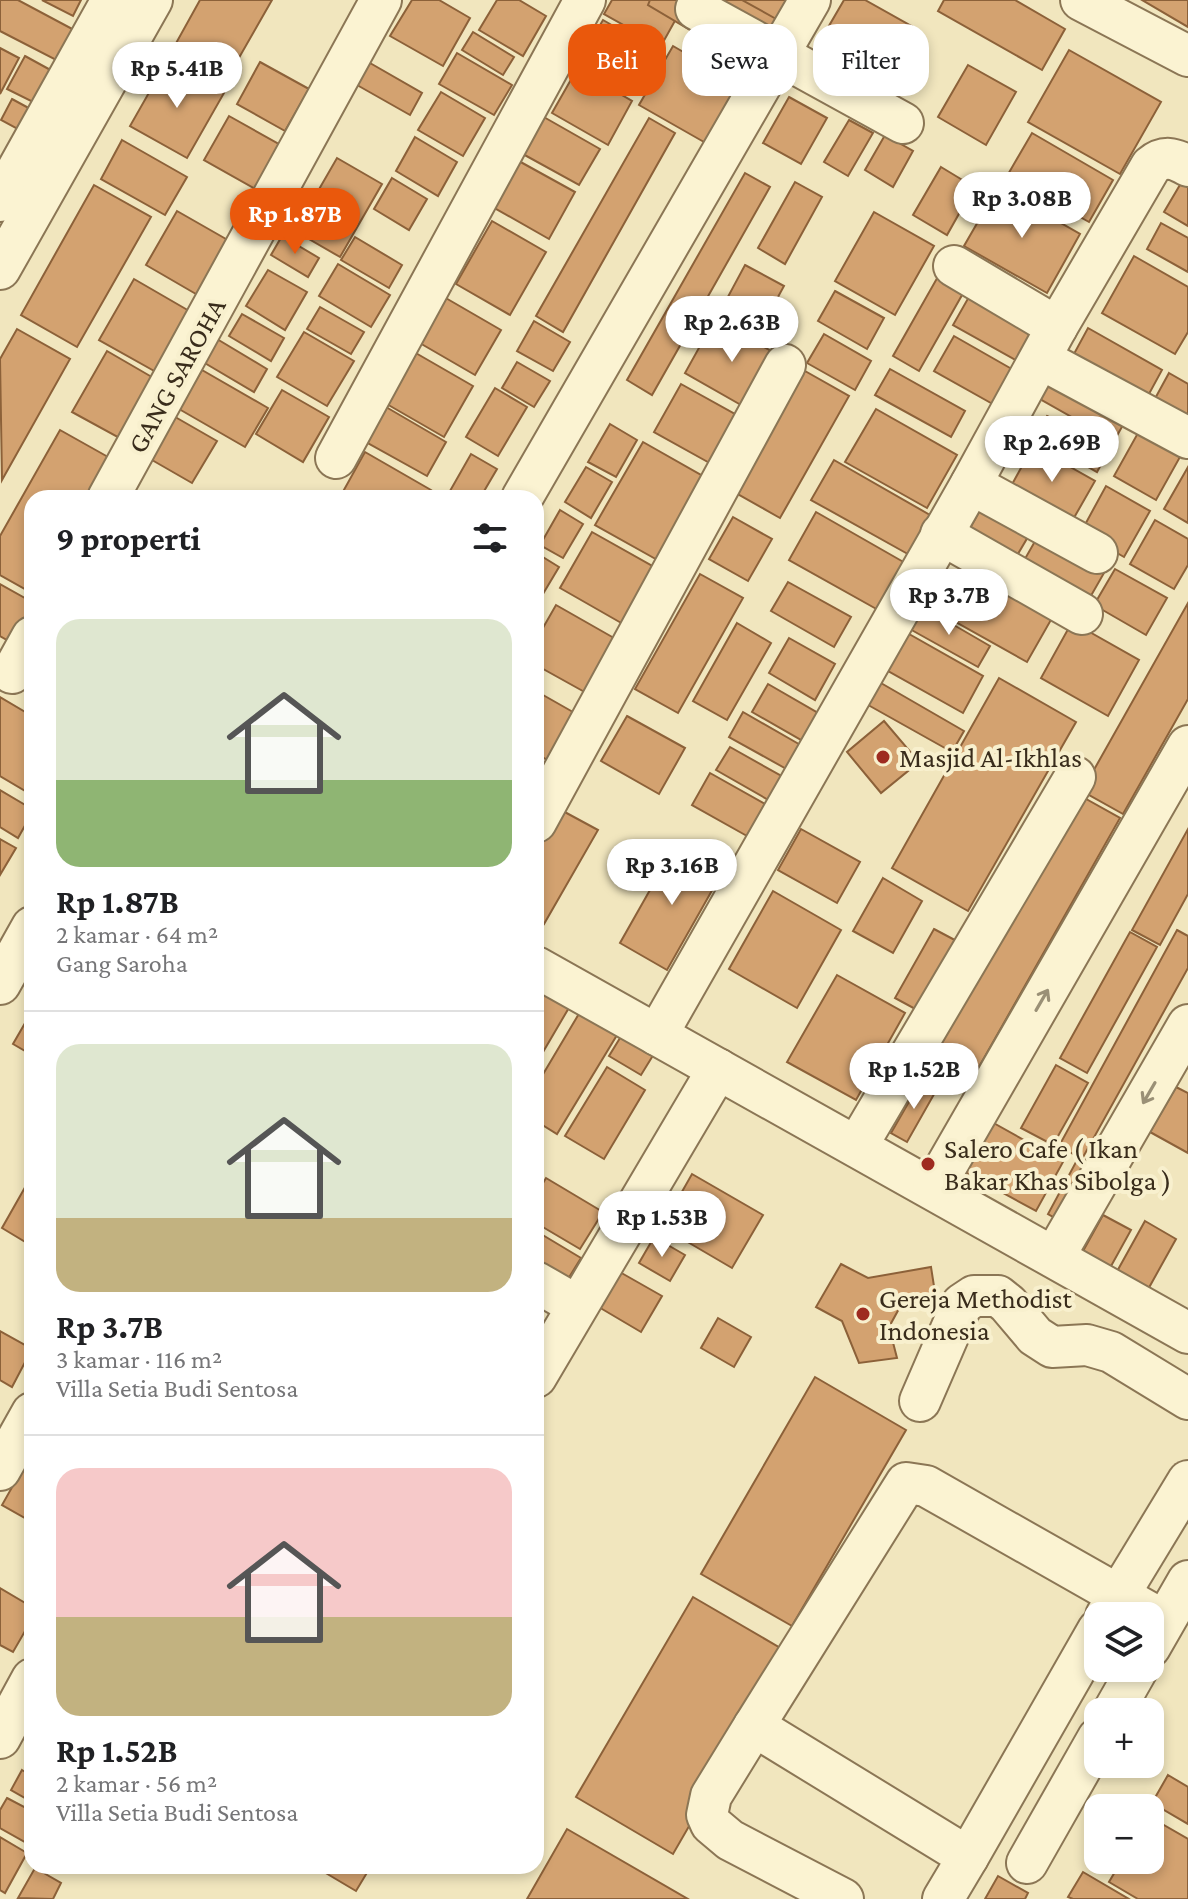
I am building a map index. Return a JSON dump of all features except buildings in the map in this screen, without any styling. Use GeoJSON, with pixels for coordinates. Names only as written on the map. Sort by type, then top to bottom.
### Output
{"type":"FeatureCollection","features":[{"type":"Feature","properties":{"kind":"street"},"geometry":{"type":"LineString","coordinates":[[0,201],[112,0]]}},
{"type":"Feature","properties":{"kind":"street"},"geometry":{"type":"LineString","coordinates":[[0,269],[152,0]]}},
{"type":"Feature","properties":{"kind":"street","name":"GANG SAROHA"},"geometry":{"type":"LineString","coordinates":[[112,490],[381,0]]}},
{"type":"Feature","properties":{"kind":"street"},"geometry":{"type":"LineString","coordinates":[[336,458],[585,0]]}},
{"type":"Feature","properties":{"kind":"street"},"geometry":{"type":"LineString","coordinates":[[796,24],[810,0]]}},
{"type":"Feature","properties":{"kind":"street"},"geometry":{"type":"LineString","coordinates":[[1086,1],[1188,56]]}},
{"type":"Feature","properties":{"kind":"street"},"geometry":{"type":"LineString","coordinates":[[696,9],[723,24]]}},
{"type":"Feature","properties":{"kind":"street"},"geometry":{"type":"LineString","coordinates":[[797,64],[903,123]]}},
{"type":"Feature","properties":{"kind":"street"},"geometry":{"type":"LineString","coordinates":[[527,490],[754,96]]}},
{"type":"Feature","properties":{"kind":"street"},"geometry":{"type":"LineString","coordinates":[[657,1035],[1151,166],[1159,160],[1174,158],[1188,166]]}},
{"type":"Feature","properties":{"kind":"street"},"geometry":{"type":"LineString","coordinates":[[954,266],[1049,343],[1188,438]]}},
{"type":"Feature","properties":{"kind":"street"},"geometry":{"type":"LineString","coordinates":[[544,807],[785,365]]}},
{"type":"Feature","properties":{"kind":"street"},"geometry":{"type":"LineString","coordinates":[[971,484],[1097,553]]}},
{"type":"Feature","properties":{"kind":"street"},"geometry":{"type":"LineString","coordinates":[[941,534],[1082,614]]}},
{"type":"Feature","properties":{"kind":"street"},"geometry":{"type":"LineString","coordinates":[[15,674],[24,654]]}},
{"type":"Feature","properties":{"kind":"street"},"geometry":{"type":"LineString","coordinates":[[933,1189],[1188,746]]}},
{"type":"Feature","properties":{"kind":"street"},"geometry":{"type":"LineString","coordinates":[[857,1146],[1075,777]]}},
{"type":"Feature","properties":{"kind":"street"},"geometry":{"type":"LineString","coordinates":[[0,984],[24,941]]}},
{"type":"Feature","properties":{"kind":"street"},"geometry":{"type":"LineString","coordinates":[[544,971],[1054,1257],[1184,1321]]}},
{"type":"Feature","properties":{"kind":"street"},"geometry":{"type":"LineString","coordinates":[[1054,1257],[1188,1025]]}},
{"type":"Feature","properties":{"kind":"street"},"geometry":{"type":"LineString","coordinates":[[544,1363],[718,1069]]}},
{"type":"Feature","properties":{"kind":"street"},"geometry":{"type":"LineString","coordinates":[[544,1287],[576,1305]]}},
{"type":"Feature","properties":{"kind":"street"},"geometry":{"type":"LineString","coordinates":[[920,1401],[962,1304],[966,1299],[983,1295],[1005,1300],[1035,1336],[1052,1347],[1087,1345],[1111,1352],[1188,1399]]}},
{"type":"Feature","properties":{"kind":"street"},"geometry":{"type":"LineString","coordinates":[[0,1470],[24,1427]]}},
{"type":"Feature","properties":{"kind":"street"},"geometry":{"type":"LineString","coordinates":[[1114,1602],[1188,1481]]}},
{"type":"Feature","properties":{"kind":"street"},"geometry":{"type":"LineString","coordinates":[[843,1899],[730,1840],[711,1824],[707,1815],[711,1796],[906,1483],[926,1486],[1106,1602]]}},
{"type":"Feature","properties":{"kind":"street"},"geometry":{"type":"LineString","coordinates":[[1164,1622],[1188,1581]]}},
{"type":"Feature","properties":{"kind":"street"},"geometry":{"type":"LineString","coordinates":[[943,1899],[1084,1654]]}},
{"type":"Feature","properties":{"kind":"street"},"geometry":{"type":"LineString","coordinates":[[0,1738],[24,1694]]}},
{"type":"Feature","properties":{"kind":"street"},"geometry":{"type":"LineString","coordinates":[[754,1726],[968,1857]]}},
{"type":"Feature","properties":{"kind":"street"},"geometry":{"type":"LineString","coordinates":[[1027,1863],[1084,1763]]}},
{"type":"Feature","properties":{"kind":"place","name":"Masjid Al-Ikhlas"},"geometry":{"type":"Point","coordinates":[883,757]}},
{"type":"Feature","properties":{"kind":"place","name":"Salero Cafe ( Ikan Bakar Khas Sibolga )"},"geometry":{"type":"Point","coordinates":[928,1164]}},
{"type":"Feature","properties":{"kind":"place","name":"Gereja Methodist Indonesia"},"geometry":{"type":"Point","coordinates":[863,1314]}}]}
